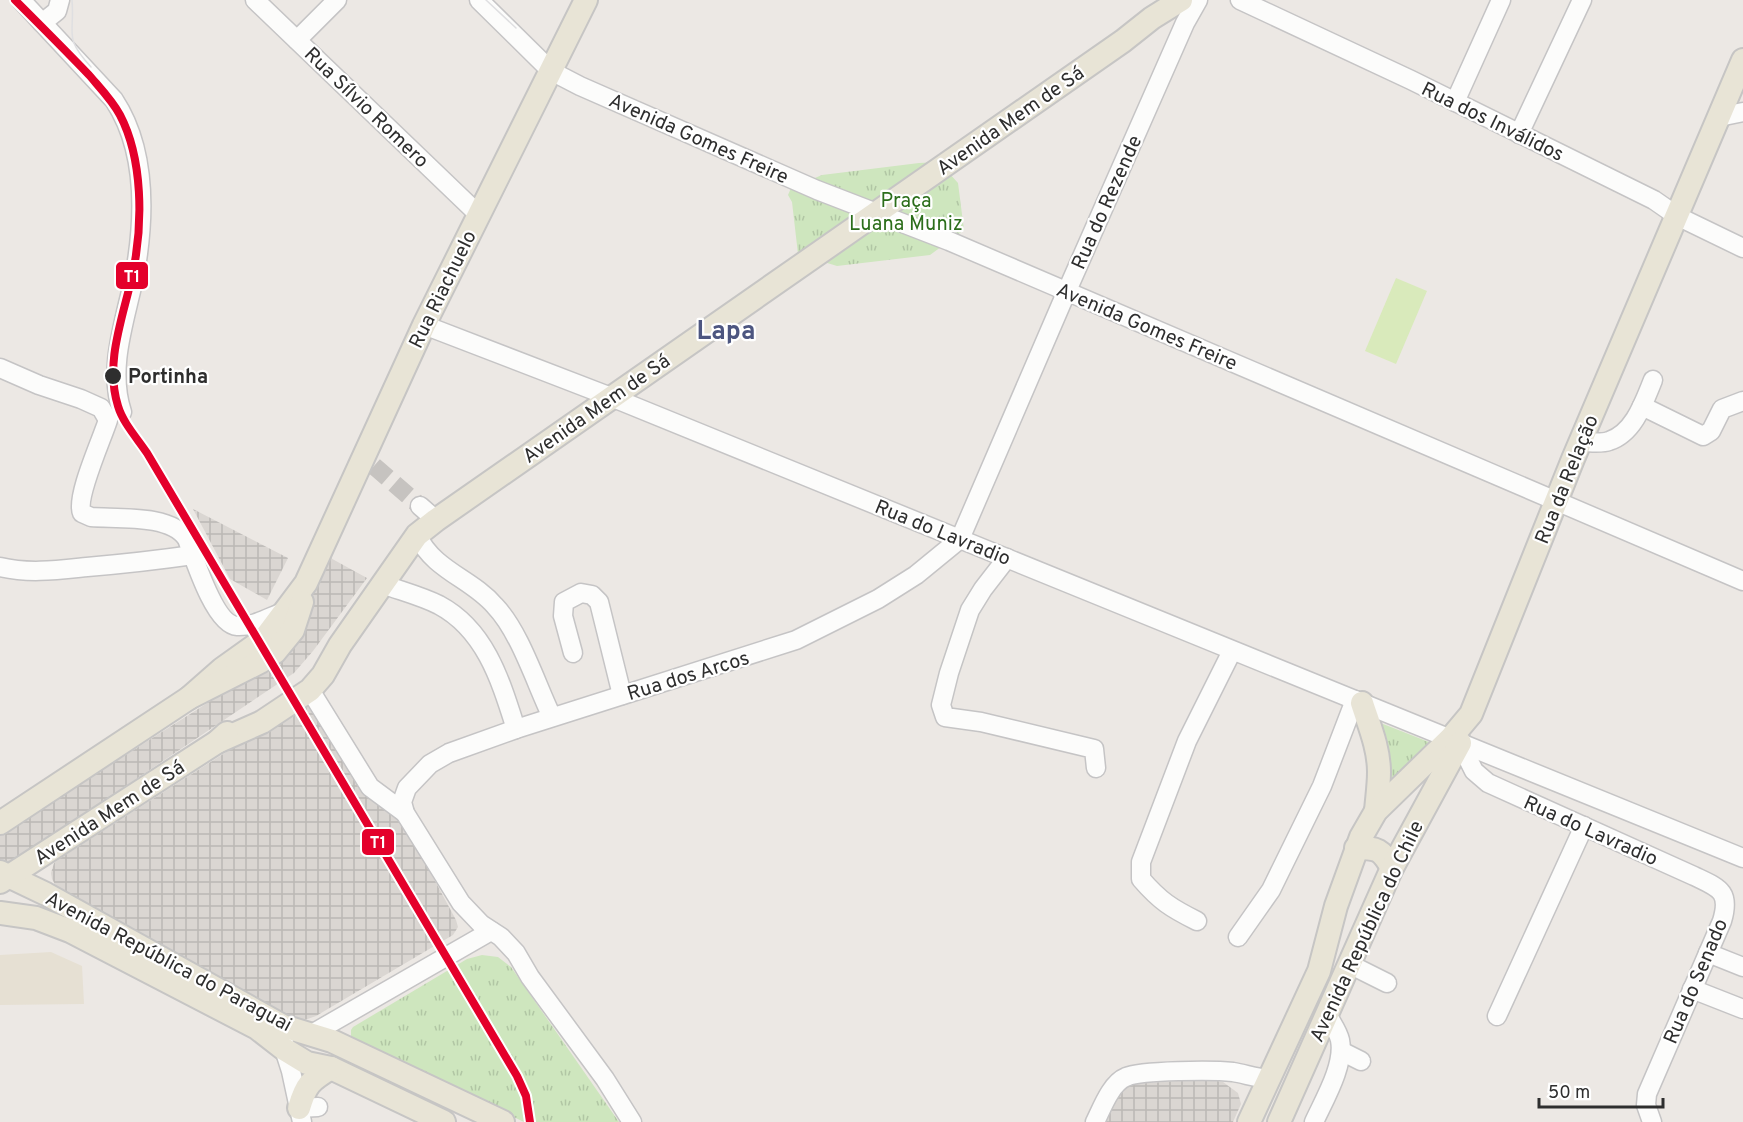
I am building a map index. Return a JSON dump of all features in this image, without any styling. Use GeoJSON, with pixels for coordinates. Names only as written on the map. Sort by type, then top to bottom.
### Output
{"type":"FeatureCollection","features":[{"type":"Feature","properties":{"kind":"main road","name":"Rua Riachuelo"},"geometry":{"type":"LineString","coordinates":[[293,611],[368,463],[424,325],[586,0]]}},
{"type":"Feature","properties":{"kind":"main road","name":"Avenida Mem de Sá"},"geometry":{"type":"LineString","coordinates":[[217,742],[262,722],[310,690],[323,675],[340,645],[417,535],[428,513],[611,397],[1123,41],[1157,9],[1181,0]]}},
{"type":"Feature","properties":{"kind":"main road","name":"Rua da Relação"},"geometry":{"type":"LineString","coordinates":[[1455,741],[1471,714],[1581,442],[1743,60]]}},
{"type":"Feature","properties":{"kind":"main road"},"geometry":{"type":"LineString","coordinates":[[0,823],[189,698],[222,669],[264,639],[293,611]]}},
{"type":"Feature","properties":{"kind":"main road","name":"Avenida Mem de Sá"},"geometry":{"type":"LineString","coordinates":[[3,877],[217,742],[254,711],[298,681],[340,645]]}},
{"type":"Feature","properties":{"kind":"main road"},"geometry":{"type":"LineString","coordinates":[[1359,701],[1375,742],[1379,772],[1376,811]]}},
{"type":"Feature","properties":{"kind":"main road","name":"Avenida República do Chile"},"geometry":{"type":"LineString","coordinates":[[1249,1122],[1318,971],[1336,906],[1356,848],[1376,811],[1455,741]]}},
{"type":"Feature","properties":{"kind":"main road","name":"Avenida República do Chile"},"geometry":{"type":"LineString","coordinates":[[1279,1122],[1392,868],[1455,741]]}},
{"type":"Feature","properties":{"kind":"main road"},"geometry":{"type":"LineString","coordinates":[[1356,848],[1377,849],[1382,852],[1392,868]]}},
{"type":"Feature","properties":{"kind":"main road","name":"Avenida República do Paraguai"},"geometry":{"type":"LineString","coordinates":[[3,877],[46,894],[284,1034],[307,1063],[331,1068],[444,1122]]}},
{"type":"Feature","properties":{"kind":"main road","name":"Avenida República do Paraguai"},"geometry":{"type":"LineString","coordinates":[[0,913],[36,918],[70,931],[257,1028],[284,1034],[310,1035],[332,1041],[503,1122]]}},
{"type":"Feature","properties":{"kind":"main road"},"geometry":{"type":"LineString","coordinates":[[306,1112],[304,1089],[311,1080],[331,1068]]}},
{"type":"Feature","properties":{"kind":"street"},"geometry":{"type":"LineString","coordinates":[[21,0],[114,100],[126,119],[137,155],[140,176],[140,236],[135,273],[118,346],[116,388],[122,412]]}},
{"type":"Feature","properties":{"kind":"street"},"geometry":{"type":"LineString","coordinates":[[42,23],[57,11],[60,0]]}},
{"type":"Feature","properties":{"kind":"street","name":"Rua Sílvio Romero"},"geometry":{"type":"LineString","coordinates":[[255,0],[478,214]]}},
{"type":"Feature","properties":{"kind":"street"},"geometry":{"type":"LineString","coordinates":[[297,40],[337,0]]}},
{"type":"Feature","properties":{"kind":"street","name":"Avenida Gomes Freire"},"geometry":{"type":"LineString","coordinates":[[479,0],[551,71],[580,86],[817,190],[948,241],[1743,581]]}},
{"type":"Feature","properties":{"kind":"street","name":"Rua do Rezende"},"geometry":{"type":"LineString","coordinates":[[960,539],[1066,292],[1185,23],[1198,0]]}},
{"type":"Feature","properties":{"kind":"street","name":"Rua dos Inválidos"},"geometry":{"type":"LineString","coordinates":[[1240,0],[1654,200],[1677,216],[1743,248]]}},
{"type":"Feature","properties":{"kind":"street"},"geometry":{"type":"LineString","coordinates":[[1455,102],[1501,0]]}},
{"type":"Feature","properties":{"kind":"street"},"geometry":{"type":"LineString","coordinates":[[1519,134],[1582,0]]}},
{"type":"Feature","properties":{"kind":"street"},"geometry":{"type":"LineString","coordinates":[[1719,117],[1743,112]]}},
{"type":"Feature","properties":{"kind":"street","name":"Rua do Lavradio"},"geometry":{"type":"LineString","coordinates":[[424,325],[611,397],[1743,858]]}},
{"type":"Feature","properties":{"kind":"street"},"geometry":{"type":"LineString","coordinates":[[0,368],[39,385],[81,399],[104,412],[108,420],[84,488],[80,505],[82,513],[91,517],[163,522],[173,526],[184,535],[217,609],[226,622],[233,626],[257,623],[293,611]]}},
{"type":"Feature","properties":{"kind":"street"},"geometry":{"type":"LineString","coordinates":[[1581,442],[1611,441],[1625,430],[1642,406],[1653,380]]}},
{"type":"Feature","properties":{"kind":"street"},"geometry":{"type":"LineString","coordinates":[[1642,406],[1703,436],[1711,431],[1722,408],[1743,401]]}},
{"type":"Feature","properties":{"kind":"street"},"geometry":{"type":"LineString","coordinates":[[417,535],[422,546],[435,561],[494,604],[506,620],[552,717]]}},
{"type":"Feature","properties":{"kind":"street","name":"Rua dos Arcos"},"geometry":{"type":"LineString","coordinates":[[405,813],[402,802],[407,788],[430,764],[449,753],[552,717],[806,636],[916,575],[960,539]]}},
{"type":"Feature","properties":{"kind":"street"},"geometry":{"type":"LineString","coordinates":[[0,567],[17,571],[39,571],[193,555]]}},
{"type":"Feature","properties":{"kind":"street"},"geometry":{"type":"LineString","coordinates":[[1006,558],[970,610],[941,705],[945,717],[981,722],[1094,749],[1096,768]]}},
{"type":"Feature","properties":{"kind":"street"},"geometry":{"type":"LineString","coordinates":[[382,584],[440,606],[470,630],[490,657],[516,729]]}},
{"type":"Feature","properties":{"kind":"street"},"geometry":{"type":"LineString","coordinates":[[573,653],[563,615],[564,602],[581,593],[592,595],[599,602],[605,620],[622,695]]}},
{"type":"Feature","properties":{"kind":"street"},"geometry":{"type":"LineString","coordinates":[[1197,921],[1168,906],[1156,896],[1141,879],[1141,862],[1187,741],[1232,651]]}},
{"type":"Feature","properties":{"kind":"street"},"geometry":{"type":"LineString","coordinates":[[310,690],[370,788],[405,813],[461,903],[481,924],[501,937],[516,953],[530,977],[605,1079],[632,1122]]}},
{"type":"Feature","properties":{"kind":"street"},"geometry":{"type":"LineString","coordinates":[[1238,937],[1271,890],[1322,786],[1359,701]]}},
{"type":"Feature","properties":{"kind":"street","name":"Rua do Lavradio"},"geometry":{"type":"LineString","coordinates":[[1455,741],[1474,771],[1488,783],[1717,887],[1725,896],[1726,908]]}},
{"type":"Feature","properties":{"kind":"street"},"geometry":{"type":"LineString","coordinates":[[1497,1016],[1584,826]]}},
{"type":"Feature","properties":{"kind":"street","name":"Rua do Senado"},"geometry":{"type":"LineString","coordinates":[[1652,1122],[1646,1105],[1647,1094],[1726,908]]}},
{"type":"Feature","properties":{"kind":"street"},"geometry":{"type":"LineString","coordinates":[[310,1035],[491,931]]}},
{"type":"Feature","properties":{"kind":"street"},"geometry":{"type":"LineString","coordinates":[[1708,953],[1743,967]]}},
{"type":"Feature","properties":{"kind":"street"},"geometry":{"type":"LineString","coordinates":[[1349,964],[1387,983]]}},
{"type":"Feature","properties":{"kind":"street"},"geometry":{"type":"LineString","coordinates":[[1692,989],[1743,1009]]}},
{"type":"Feature","properties":{"kind":"street"},"geometry":{"type":"LineString","coordinates":[[1314,1122],[1341,1051],[1339,1038],[1327,1014]]}},
{"type":"Feature","properties":{"kind":"street"},"geometry":{"type":"LineString","coordinates":[[284,1034],[306,1112]]}},
{"type":"Feature","properties":{"kind":"street"},"geometry":{"type":"LineString","coordinates":[[1341,1051],[1361,1061]]}},
{"type":"Feature","properties":{"kind":"street"},"geometry":{"type":"LineString","coordinates":[[1095,1122],[1116,1084],[1126,1077],[1153,1072],[1233,1072],[1248,1077],[1269,1079]]}},
{"type":"Feature","properties":{"kind":"shaded area"},"geometry":{"type":"Polygon","coordinates":[[[193,509],[288,558],[267,600],[230,579],[193,509]]]}},
{"type":"Feature","properties":{"kind":"shaded area"},"geometry":{"type":"Polygon","coordinates":[[[325,555],[367,578],[294,673],[14,861],[8,862],[0,859],[0,835],[264,667],[303,623],[325,555]]]}},
{"type":"Feature","properties":{"kind":"shaded area"},"geometry":{"type":"Polygon","coordinates":[[[309,699],[405,825],[458,927],[453,935],[316,1016],[302,1021],[59,891],[51,873],[54,863],[59,859],[309,699]]]}},
{"type":"Feature","properties":{"kind":"shaded area"},"geometry":{"type":"Polygon","coordinates":[[[51,952],[82,966],[84,1004],[0,1005],[0,955],[51,952]]]}},
{"type":"Feature","properties":{"kind":"shaded area"},"geometry":{"type":"Polygon","coordinates":[[[1206,1079],[1223,1082],[1238,1093],[1241,1104],[1233,1122],[1106,1122],[1119,1093],[1133,1084],[1206,1079]]]}},
{"type":"Feature","properties":{"kind":"green space","name":"Praça Luana Muniz"},"geometry":{"type":"Polygon","coordinates":[[[939,162],[958,183],[964,230],[930,255],[837,266],[798,254],[792,202],[788,195],[791,188],[822,175],[939,162]]]}},
{"type":"Feature","properties":{"kind":"green space"},"geometry":{"type":"Polygon","coordinates":[[[1396,278],[1427,291],[1396,364],[1365,351],[1396,278]]]}},
{"type":"Feature","properties":{"kind":"green space"},"geometry":{"type":"Polygon","coordinates":[[[1378,722],[1434,744],[1387,799],[1378,722]]]}},
{"type":"Feature","properties":{"kind":"green space"},"geometry":{"type":"Polygon","coordinates":[[[482,955],[498,957],[511,967],[619,1122],[524,1122],[351,1038],[353,1027],[467,959],[482,955]]]}},
{"type":"Feature","properties":{"kind":"tunnel"},"geometry":{"type":"LineString","coordinates":[[374,466],[420,506]]}},
{"type":"Feature","properties":{"kind":"tram line"},"geometry":{"type":"LineString","coordinates":[[72,0],[73,42],[91,67]]}},
{"type":"Feature","properties":{"kind":"tram line"},"geometry":{"type":"LineString","coordinates":[[486,0],[516,28]]}},
{"type":"Feature","properties":{"kind":"transit line","name":"T1"},"geometry":{"type":"LineString","coordinates":[[15,0],[110,99],[128,132],[133,151],[139,192],[138,233],[133,272],[114,356],[114,389],[120,412],[147,453],[517,1076],[526,1096],[530,1122]]}},
{"type":"Feature","properties":{"kind":"place","name":"Portinha"},"geometry":{"type":"Point","coordinates":[113,376]}},
{"type":"Feature","properties":{"kind":"district","name":"Lapa"},"geometry":{"type":"Point","coordinates":[726,330]}}]}
